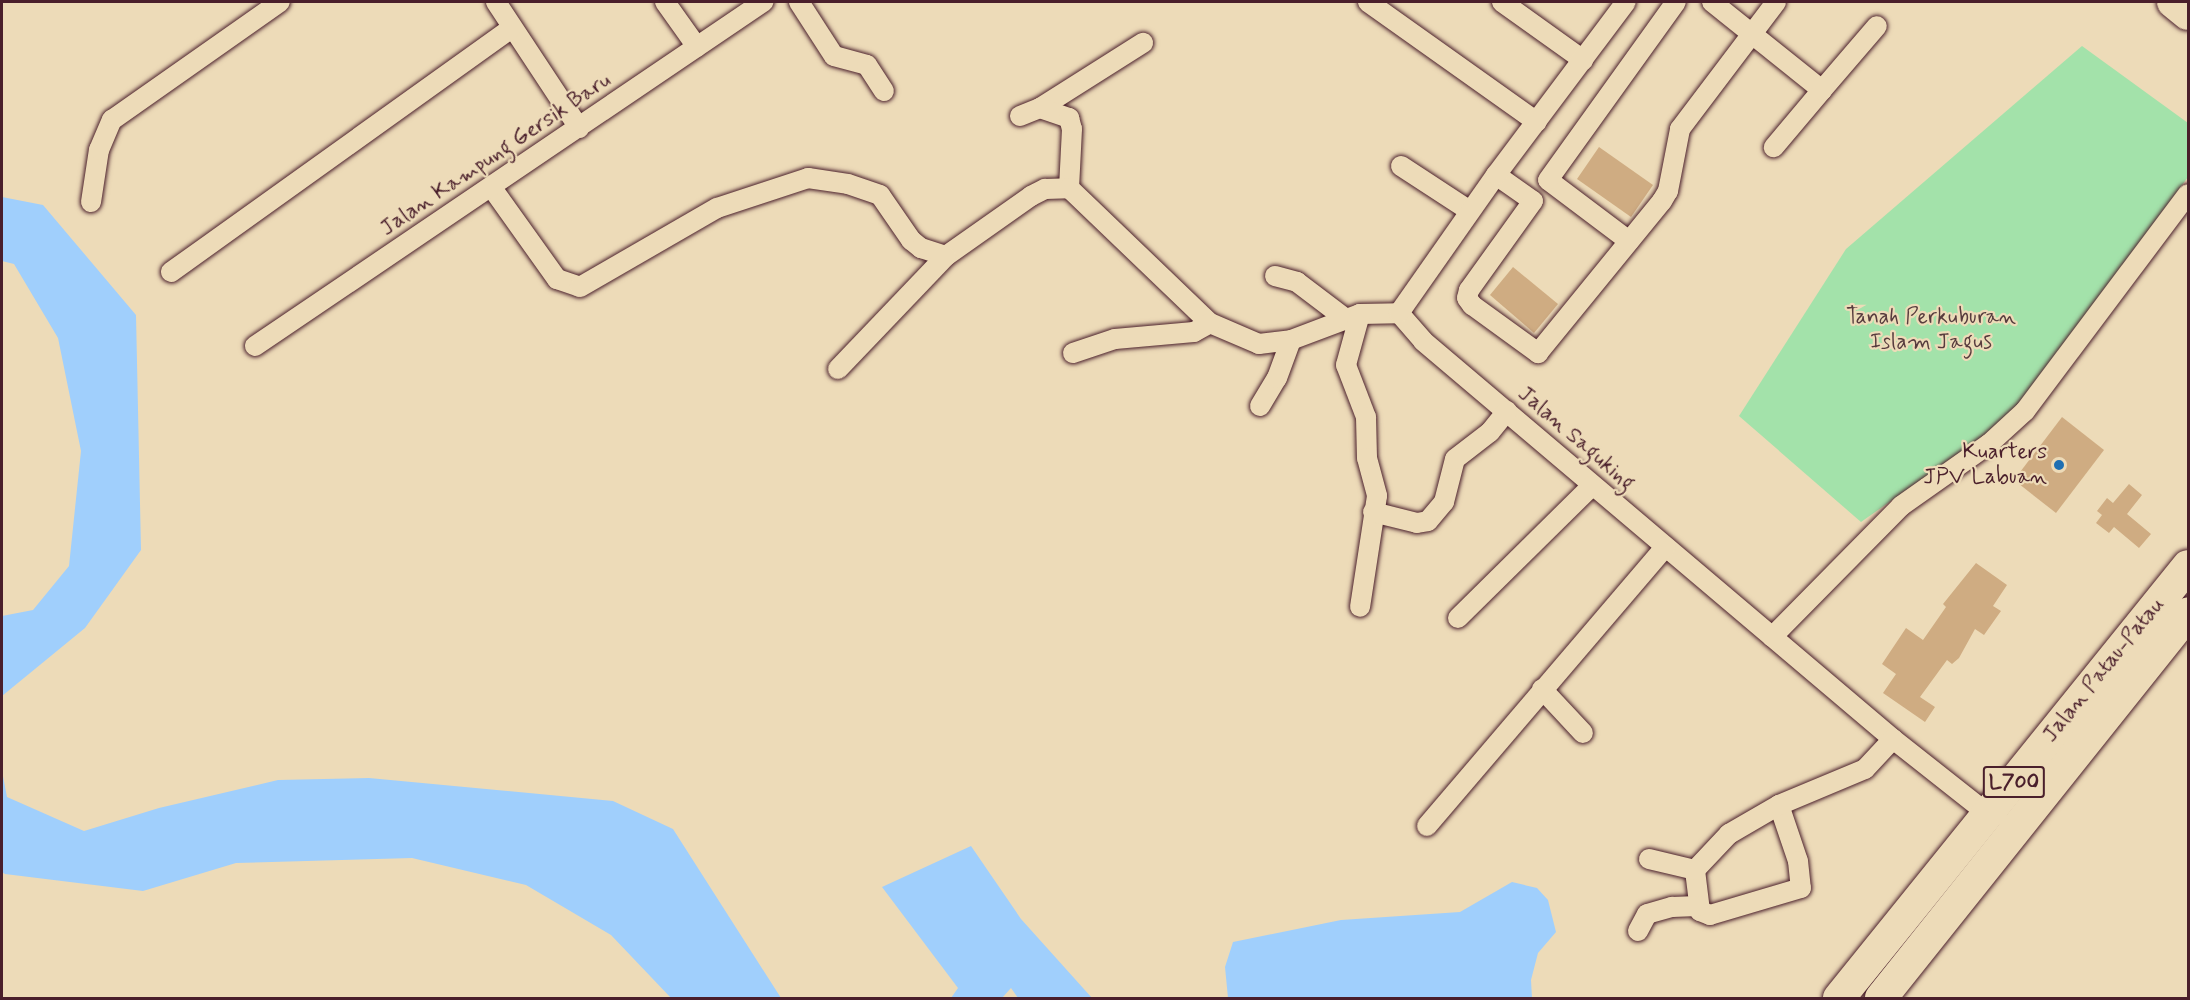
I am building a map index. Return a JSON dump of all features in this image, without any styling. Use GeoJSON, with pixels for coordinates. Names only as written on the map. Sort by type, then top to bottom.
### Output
{"type":"FeatureCollection","features":[{"type":"Feature","properties":{"kind":"main road"},"geometry":{"type":"LineString","coordinates":[[2173,2],[2188,14]]}},
{"type":"Feature","properties":{"kind":"main road","name":"Jalan Patau-Patau"},"geometry":{"type":"LineString","coordinates":[[1839,999],[2188,566]]}},
{"type":"Feature","properties":{"kind":"main road","name":"Jalan Patau-Patau"},"geometry":{"type":"LineString","coordinates":[[1881,999],[2188,613]]}},
{"type":"Feature","properties":{"kind":"street"},"geometry":{"type":"LineString","coordinates":[[91,202],[99,150],[112,120],[280,2]]}},
{"type":"Feature","properties":{"kind":"street"},"geometry":{"type":"LineString","coordinates":[[496,2],[511,29],[579,128]]}},
{"type":"Feature","properties":{"kind":"street"},"geometry":{"type":"LineString","coordinates":[[665,2],[697,47]]}},
{"type":"Feature","properties":{"kind":"street","name":"Jalan Kampung Gersik Baru"},"geometry":{"type":"LineString","coordinates":[[255,346],[492,188],[763,2]]}},
{"type":"Feature","properties":{"kind":"street"},"geometry":{"type":"LineString","coordinates":[[799,2],[834,56],[867,65],[884,91]]}},
{"type":"Feature","properties":{"kind":"street"},"geometry":{"type":"LineString","coordinates":[[1372,2],[1537,122]]}},
{"type":"Feature","properties":{"kind":"street"},"geometry":{"type":"LineString","coordinates":[[1502,2],[1583,60]]}},
{"type":"Feature","properties":{"kind":"street"},"geometry":{"type":"LineString","coordinates":[[838,369],[946,256],[1031,196],[1046,189],[1069,188],[1210,323],[1259,344],[1291,340],[1354,317],[1399,313],[1496,174],[1626,2]]}},
{"type":"Feature","properties":{"kind":"street"},"geometry":{"type":"LineString","coordinates":[[1676,2],[1469,290],[1467,298],[1530,350],[1538,353],[1545,350],[1668,191],[1680,129],[1776,2]]}},
{"type":"Feature","properties":{"kind":"street"},"geometry":{"type":"LineString","coordinates":[[1712,2],[1822,90]]}},
{"type":"Feature","properties":{"kind":"street"},"geometry":{"type":"LineString","coordinates":[[1774,147],[1877,26]]}},
{"type":"Feature","properties":{"kind":"street"},"geometry":{"type":"LineString","coordinates":[[171,272],[511,29]]}},
{"type":"Feature","properties":{"kind":"street"},"geometry":{"type":"LineString","coordinates":[[1020,116],[1040,108],[1143,43]]}},
{"type":"Feature","properties":{"kind":"street"},"geometry":{"type":"LineString","coordinates":[[1040,108],[1069,118],[1072,129],[1069,188]]}},
{"type":"Feature","properties":{"kind":"street"},"geometry":{"type":"LineString","coordinates":[[1401,166],[1470,212]]}},
{"type":"Feature","properties":{"kind":"street"},"geometry":{"type":"LineString","coordinates":[[1496,174],[1533,201]]}},
{"type":"Feature","properties":{"kind":"street"},"geometry":{"type":"LineString","coordinates":[[492,188],[557,279],[580,287],[717,208],[808,178],[848,183],[880,195],[911,240],[921,248],[946,256]]}},
{"type":"Feature","properties":{"kind":"street"},"geometry":{"type":"LineString","coordinates":[[1548,180],[1629,241]]}},
{"type":"Feature","properties":{"kind":"street"},"geometry":{"type":"LineString","coordinates":[[1772,637],[1901,506],[1989,444],[2025,411],[2188,194]]}},
{"type":"Feature","properties":{"kind":"street"},"geometry":{"type":"LineString","coordinates":[[1275,276],[1307,288],[1354,317]]}},
{"type":"Feature","properties":{"kind":"street","name":"Jalan Saguking"},"geometry":{"type":"LineString","coordinates":[[1399,313],[1424,341],[1592,486],[1893,739],[1988,814]]}},
{"type":"Feature","properties":{"kind":"street"},"geometry":{"type":"LineString","coordinates":[[1354,317],[1346,365],[1366,417],[1367,458],[1377,496],[1373,512],[1374,539],[1360,607]]}},
{"type":"Feature","properties":{"kind":"street"},"geometry":{"type":"LineString","coordinates":[[1073,353],[1115,339],[1187,334],[1210,323]]}},
{"type":"Feature","properties":{"kind":"street"},"geometry":{"type":"LineString","coordinates":[[1260,406],[1277,378],[1291,340]]}},
{"type":"Feature","properties":{"kind":"street"},"geometry":{"type":"LineString","coordinates":[[1373,512],[1417,523],[1428,521],[1444,502],[1455,459],[1490,432],[1507,411]]}},
{"type":"Feature","properties":{"kind":"street"},"geometry":{"type":"LineString","coordinates":[[1458,618],[1592,486]]}},
{"type":"Feature","properties":{"kind":"street"},"geometry":{"type":"LineString","coordinates":[[1427,826],[1665,547]]}},
{"type":"Feature","properties":{"kind":"street"},"geometry":{"type":"LineString","coordinates":[[1542,689],[1583,733]]}},
{"type":"Feature","properties":{"kind":"street"},"geometry":{"type":"LineString","coordinates":[[1779,805],[1798,861],[1801,888],[1710,915],[1700,911],[1695,870],[1729,834],[1779,805],[1865,769],[1893,739]]}},
{"type":"Feature","properties":{"kind":"street"},"geometry":{"type":"LineString","coordinates":[[1988,814],[2011,815],[2033,808]]}},
{"type":"Feature","properties":{"kind":"street"},"geometry":{"type":"LineString","coordinates":[[1649,859],[1695,870]]}},
{"type":"Feature","properties":{"kind":"street"},"geometry":{"type":"LineString","coordinates":[[1638,931],[1647,914],[1698,906]]}},
{"type":"Feature","properties":{"kind":"green space","name":"Tanah Perkuburan Islam Jagus"},"geometry":{"type":"Polygon","coordinates":[[[2082,46],[2188,123],[2188,177],[2010,417],[1861,522],[1739,416],[1846,249],[2082,46]]]}},
{"type":"Feature","properties":{"kind":"water"},"geometry":{"type":"Polygon","coordinates":[[[2,197],[43,205],[136,315],[141,550],[85,628],[2,696],[2,616],[33,610],[69,566],[81,451],[58,338],[14,264],[2,261],[2,197]]]}},
{"type":"Feature","properties":{"kind":"water"},"geometry":{"type":"Polygon","coordinates":[[[2,771],[7,797],[84,831],[159,808],[278,780],[369,778],[613,801],[673,829],[781,998],[671,998],[611,935],[526,885],[412,858],[236,863],[143,891],[5,874],[2,872],[2,771]]]}},
{"type":"Feature","properties":{"kind":"water"},"geometry":{"type":"Polygon","coordinates":[[[971,846],[1021,919],[1092,998],[1018,998],[1011,988],[1002,998],[951,998],[958,988],[882,887],[971,846]]]}},
{"type":"Feature","properties":{"kind":"water"},"geometry":{"type":"Polygon","coordinates":[[[1512,882],[1537,888],[1548,900],[1556,932],[1538,953],[1531,980],[1532,998],[1228,998],[1225,967],[1233,942],[1341,920],[1460,912],[1512,882]]]}},
{"type":"Feature","properties":{"kind":"building"},"geometry":{"type":"Polygon","coordinates":[[[1599,147],[1653,185],[1631,217],[1577,179],[1599,147]]]}},
{"type":"Feature","properties":{"kind":"building"},"geometry":{"type":"Polygon","coordinates":[[[1513,267],[1558,304],[1534,333],[1490,295],[1513,267]]]}},
{"type":"Feature","properties":{"kind":"building","name":"Kuarters JPV Labuan"},"geometry":{"type":"Polygon","coordinates":[[[2062,417],[2104,450],[2056,513],[2014,480],[2062,417]]]}},
{"type":"Feature","properties":{"kind":"building","name":"Kuarters JPV Labuan"},"geometry":{"type":"Polygon","coordinates":[[[2129,484],[2142,495],[2127,514],[2151,534],[2139,548],[2114,527],[2109,533],[2096,523],[2102,515],[2097,511],[2107,498],[2113,503],[2129,484]]]}},
{"type":"Feature","properties":{"kind":"building"},"geometry":{"type":"Polygon","coordinates":[[[1976,563],[2007,585],[1993,606],[2001,611],[1984,635],[1975,629],[1959,658],[1952,664],[1947,660],[1920,697],[1935,707],[1925,722],[1883,693],[1896,674],[1882,664],[1906,628],[1923,640],[1946,607],[1943,604],[1976,563]]]}},
{"type":"Feature","properties":{"kind":"place","name":"Kuarters JPV Labuan"},"geometry":{"type":"Point","coordinates":[2059,465]}}]}
